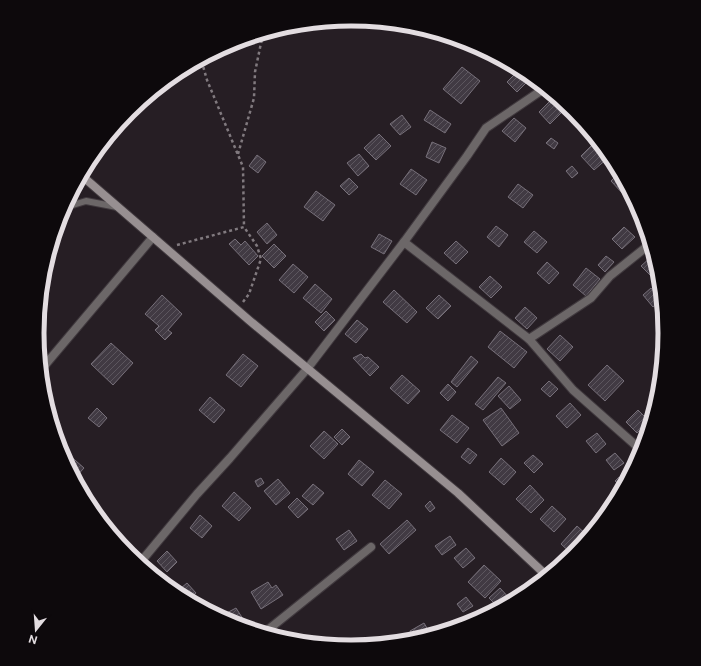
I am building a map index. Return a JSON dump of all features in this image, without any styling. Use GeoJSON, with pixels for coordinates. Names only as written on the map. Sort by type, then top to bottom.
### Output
{"type":"FeatureCollection","features":[{"type":"Feature","properties":{"kind":"main road"},"geometry":{"type":"LineString","coordinates":[[85,179],[307,369],[458,493],[543,572]]}},
{"type":"Feature","properties":{"kind":"street"},"geometry":{"type":"LineString","coordinates":[[143,559],[197,494],[307,369],[404,242],[486,128],[540,91]]}},
{"type":"Feature","properties":{"kind":"street"},"geometry":{"type":"LineString","coordinates":[[45,364],[153,237]]}},
{"type":"Feature","properties":{"kind":"street"},"geometry":{"type":"LineString","coordinates":[[404,242],[529,339],[573,390],[636,445]]}},
{"type":"Feature","properties":{"kind":"street"},"geometry":{"type":"LineString","coordinates":[[529,339],[591,298],[610,276],[645,248]]}},
{"type":"Feature","properties":{"kind":"street"},"geometry":{"type":"LineString","coordinates":[[269,629],[370,547]]}},
{"type":"Feature","properties":{"kind":"lane"},"geometry":{"type":"LineString","coordinates":[[71,205],[86,201],[119,208]]}},
{"type":"Feature","properties":{"kind":"path"},"geometry":{"type":"LineString","coordinates":[[238,154],[254,98],[255,72],[263,39]]}},
{"type":"Feature","properties":{"kind":"path"},"geometry":{"type":"LineString","coordinates":[[202,64],[207,80],[243,167],[244,227],[257,246],[261,259],[249,294],[236,309]]}},
{"type":"Feature","properties":{"kind":"path"},"geometry":{"type":"LineString","coordinates":[[165,248],[244,227]]}},
{"type":"Feature","properties":{"kind":"building"},"geometry":{"type":"Polygon","coordinates":[[[462,67],[480,81],[461,104],[443,89],[462,67]]]}},
{"type":"Feature","properties":{"kind":"building"},"geometry":{"type":"Polygon","coordinates":[[[515,74],[527,82],[517,92],[507,82],[515,74]]]}},
{"type":"Feature","properties":{"kind":"building"},"geometry":{"type":"Polygon","coordinates":[[[551,100],[562,112],[550,124],[539,112],[551,100]]]}},
{"type":"Feature","properties":{"kind":"building"},"geometry":{"type":"Polygon","coordinates":[[[430,110],[451,124],[445,133],[424,120],[430,110]]]}},
{"type":"Feature","properties":{"kind":"building"},"geometry":{"type":"Polygon","coordinates":[[[402,115],[411,127],[400,135],[390,124],[402,115]]]}},
{"type":"Feature","properties":{"kind":"building"},"geometry":{"type":"Polygon","coordinates":[[[514,118],[526,128],[515,142],[502,131],[514,118]]]}},
{"type":"Feature","properties":{"kind":"building"},"geometry":{"type":"Polygon","coordinates":[[[379,134],[391,146],[376,160],[364,148],[379,134]]]}},
{"type":"Feature","properties":{"kind":"building"},"geometry":{"type":"Polygon","coordinates":[[[551,138],[558,143],[554,149],[546,143],[551,138]]]}},
{"type":"Feature","properties":{"kind":"building"},"geometry":{"type":"Polygon","coordinates":[[[432,142],[446,148],[439,163],[426,157],[432,142]]]}},
{"type":"Feature","properties":{"kind":"building"},"geometry":{"type":"Polygon","coordinates":[[[593,144],[605,161],[594,170],[581,156],[593,144]]]}},
{"type":"Feature","properties":{"kind":"building"},"geometry":{"type":"Polygon","coordinates":[[[359,154],[369,166],[358,176],[347,163],[359,154]]]}},
{"type":"Feature","properties":{"kind":"building"},"geometry":{"type":"Polygon","coordinates":[[[257,155],[266,162],[258,173],[249,166],[257,155]]]}},
{"type":"Feature","properties":{"kind":"building"},"geometry":{"type":"Polygon","coordinates":[[[572,166],[578,173],[572,178],[566,171],[572,166]]]}},
{"type":"Feature","properties":{"kind":"building"},"geometry":{"type":"Polygon","coordinates":[[[411,169],[427,180],[416,195],[400,184],[411,169]]]}},
{"type":"Feature","properties":{"kind":"building"},"geometry":{"type":"Polygon","coordinates":[[[615,177],[623,194],[611,181],[615,177]]]}},
{"type":"Feature","properties":{"kind":"building"},"geometry":{"type":"Polygon","coordinates":[[[349,178],[358,187],[349,195],[340,186],[349,178]]]}},
{"type":"Feature","properties":{"kind":"building"},"geometry":{"type":"Polygon","coordinates":[[[518,184],[533,195],[523,208],[508,197],[518,184]]]}},
{"type":"Feature","properties":{"kind":"building"},"geometry":{"type":"Polygon","coordinates":[[[316,191],[335,205],[323,221],[304,207],[316,191]]]}},
{"type":"Feature","properties":{"kind":"building"},"geometry":{"type":"Polygon","coordinates":[[[267,223],[277,235],[267,244],[257,232],[267,223]]]}},
{"type":"Feature","properties":{"kind":"building"},"geometry":{"type":"Polygon","coordinates":[[[496,226],[508,235],[499,247],[487,237],[496,226]]]}},
{"type":"Feature","properties":{"kind":"building"},"geometry":{"type":"Polygon","coordinates":[[[624,227],[635,237],[622,249],[612,239],[624,227]]]}},
{"type":"Feature","properties":{"kind":"building"},"geometry":{"type":"Polygon","coordinates":[[[534,231],[547,242],[537,253],[524,242],[534,231]]]}},
{"type":"Feature","properties":{"kind":"building"},"geometry":{"type":"Polygon","coordinates":[[[379,234],[392,241],[384,254],[371,247],[379,234]]]}},
{"type":"Feature","properties":{"kind":"building"},"geometry":{"type":"Polygon","coordinates":[[[235,239],[241,245],[245,241],[258,256],[249,265],[229,244],[235,239]]]}},
{"type":"Feature","properties":{"kind":"building"},"geometry":{"type":"Polygon","coordinates":[[[456,241],[468,252],[456,264],[444,253],[456,241]]]}},
{"type":"Feature","properties":{"kind":"building"},"geometry":{"type":"Polygon","coordinates":[[[274,244],[286,256],[274,268],[262,256],[274,244]]]}},
{"type":"Feature","properties":{"kind":"building"},"geometry":{"type":"Polygon","coordinates":[[[606,256],[614,262],[605,272],[598,265],[606,256]]]}},
{"type":"Feature","properties":{"kind":"building"},"geometry":{"type":"Polygon","coordinates":[[[648,259],[652,273],[650,275],[641,266],[648,259]]]}},
{"type":"Feature","properties":{"kind":"building"},"geometry":{"type":"Polygon","coordinates":[[[547,262],[559,273],[549,284],[537,273],[547,262]]]}},
{"type":"Feature","properties":{"kind":"building"},"geometry":{"type":"Polygon","coordinates":[[[293,264],[308,277],[294,293],[279,280],[293,264]]]}},
{"type":"Feature","properties":{"kind":"building"},"geometry":{"type":"Polygon","coordinates":[[[586,268],[600,279],[586,296],[573,285],[586,268]]]}},
{"type":"Feature","properties":{"kind":"building"},"geometry":{"type":"Polygon","coordinates":[[[490,276],[502,287],[491,298],[479,287],[490,276]]]}},
{"type":"Feature","properties":{"kind":"building"},"geometry":{"type":"Polygon","coordinates":[[[315,284],[332,299],[321,313],[303,298],[315,284]]]}},
{"type":"Feature","properties":{"kind":"building"},"geometry":{"type":"Polygon","coordinates":[[[651,288],[655,293],[656,304],[653,307],[643,295],[651,288]]]}},
{"type":"Feature","properties":{"kind":"building"},"geometry":{"type":"Polygon","coordinates":[[[394,290],[417,312],[407,323],[383,302],[394,290]]]}},
{"type":"Feature","properties":{"kind":"building"},"geometry":{"type":"Polygon","coordinates":[[[162,295],[182,314],[168,330],[172,333],[165,340],[155,330],[159,326],[145,314],[162,295]]]}},
{"type":"Feature","properties":{"kind":"building"},"geometry":{"type":"Polygon","coordinates":[[[439,295],[451,306],[438,319],[426,308],[439,295]]]}},
{"type":"Feature","properties":{"kind":"building"},"geometry":{"type":"Polygon","coordinates":[[[525,307],[537,318],[527,329],[515,318],[525,307]]]}},
{"type":"Feature","properties":{"kind":"building"},"geometry":{"type":"Polygon","coordinates":[[[326,311],[335,320],[324,331],[315,322],[326,311]]]}},
{"type":"Feature","properties":{"kind":"building"},"geometry":{"type":"Polygon","coordinates":[[[357,320],[368,329],[356,343],[345,334],[357,320]]]}},
{"type":"Feature","properties":{"kind":"building"},"geometry":{"type":"Polygon","coordinates":[[[500,331],[527,352],[514,368],[488,347],[500,331]]]}},
{"type":"Feature","properties":{"kind":"building"},"geometry":{"type":"Polygon","coordinates":[[[560,335],[573,347],[560,361],[547,349],[560,335]]]}},
{"type":"Feature","properties":{"kind":"building"},"geometry":{"type":"Polygon","coordinates":[[[111,343],[133,363],[113,385],[91,364],[111,343]]]}},
{"type":"Feature","properties":{"kind":"building"},"geometry":{"type":"Polygon","coordinates":[[[243,354],[258,366],[241,387],[226,375],[243,354]]]}},
{"type":"Feature","properties":{"kind":"building"},"geometry":{"type":"Polygon","coordinates":[[[361,354],[365,358],[368,357],[379,367],[370,376],[353,358],[361,354]]]}},
{"type":"Feature","properties":{"kind":"building"},"geometry":{"type":"Polygon","coordinates":[[[471,356],[478,362],[457,387],[451,382],[471,356]]]}},
{"type":"Feature","properties":{"kind":"building"},"geometry":{"type":"Polygon","coordinates":[[[607,365],[624,381],[605,401],[588,385],[607,365]]]}},
{"type":"Feature","properties":{"kind":"building"},"geometry":{"type":"Polygon","coordinates":[[[402,375],[420,391],[408,404],[390,388],[402,375]]]}},
{"type":"Feature","properties":{"kind":"building"},"geometry":{"type":"Polygon","coordinates":[[[498,377],[506,383],[483,410],[475,404],[498,377]]]}},
{"type":"Feature","properties":{"kind":"building"},"geometry":{"type":"Polygon","coordinates":[[[549,381],[558,389],[550,397],[541,389],[549,381]]]}},
{"type":"Feature","properties":{"kind":"building"},"geometry":{"type":"Polygon","coordinates":[[[448,384],[456,392],[448,401],[440,393],[448,384]]]}},
{"type":"Feature","properties":{"kind":"building"},"geometry":{"type":"Polygon","coordinates":[[[509,386],[521,400],[510,409],[498,396],[509,386]]]}},
{"type":"Feature","properties":{"kind":"building"},"geometry":{"type":"Polygon","coordinates":[[[210,397],[225,410],[214,423],[199,410],[210,397]]]}},
{"type":"Feature","properties":{"kind":"building"},"geometry":{"type":"Polygon","coordinates":[[[570,403],[581,415],[567,428],[556,416],[570,403]]]}},
{"type":"Feature","properties":{"kind":"building"},"geometry":{"type":"Polygon","coordinates":[[[97,408],[107,418],[99,427],[88,418],[97,408]]]}},
{"type":"Feature","properties":{"kind":"building"},"geometry":{"type":"Polygon","coordinates":[[[501,408],[519,433],[502,446],[483,420],[501,408]]]}},
{"type":"Feature","properties":{"kind":"building"},"geometry":{"type":"Polygon","coordinates":[[[638,410],[645,417],[642,428],[637,433],[626,422],[638,410]]]}},
{"type":"Feature","properties":{"kind":"building"},"geometry":{"type":"Polygon","coordinates":[[[452,415],[469,428],[457,443],[440,430],[452,415]]]}},
{"type":"Feature","properties":{"kind":"building"},"geometry":{"type":"Polygon","coordinates":[[[342,429],[350,437],[342,445],[334,437],[342,429]]]}},
{"type":"Feature","properties":{"kind":"building"},"geometry":{"type":"Polygon","coordinates":[[[324,431],[338,444],[324,459],[310,446],[324,431]]]}},
{"type":"Feature","properties":{"kind":"building"},"geometry":{"type":"Polygon","coordinates":[[[597,433],[606,444],[596,453],[586,441],[597,433]]]}},
{"type":"Feature","properties":{"kind":"building"},"geometry":{"type":"Polygon","coordinates":[[[468,448],[477,455],[470,464],[461,457],[468,448]]]}},
{"type":"Feature","properties":{"kind":"building"},"geometry":{"type":"Polygon","coordinates":[[[615,453],[624,463],[614,470],[606,460],[615,453]]]}},
{"type":"Feature","properties":{"kind":"building"},"geometry":{"type":"Polygon","coordinates":[[[69,455],[84,468],[78,474],[69,455]]]}},
{"type":"Feature","properties":{"kind":"building"},"geometry":{"type":"Polygon","coordinates":[[[533,455],[543,464],[534,473],[524,463],[533,455]]]}},
{"type":"Feature","properties":{"kind":"building"},"geometry":{"type":"Polygon","coordinates":[[[501,458],[516,472],[504,485],[489,472],[501,458]]]}},
{"type":"Feature","properties":{"kind":"building"},"geometry":{"type":"Polygon","coordinates":[[[359,460],[374,472],[362,486],[348,474],[359,460]]]}},
{"type":"Feature","properties":{"kind":"building"},"geometry":{"type":"Polygon","coordinates":[[[619,477],[621,478],[618,484],[615,481],[619,477]]]}},
{"type":"Feature","properties":{"kind":"building"},"geometry":{"type":"Polygon","coordinates":[[[261,478],[264,483],[258,487],[255,481],[261,478]]]}},
{"type":"Feature","properties":{"kind":"building"},"geometry":{"type":"Polygon","coordinates":[[[278,479],[290,493],[276,505],[264,491],[278,479]]]}},
{"type":"Feature","properties":{"kind":"building"},"geometry":{"type":"Polygon","coordinates":[[[385,480],[402,494],[389,509],[372,495],[385,480]]]}},
{"type":"Feature","properties":{"kind":"building"},"geometry":{"type":"Polygon","coordinates":[[[313,484],[324,493],[313,505],[302,496],[313,484]]]}},
{"type":"Feature","properties":{"kind":"building"},"geometry":{"type":"Polygon","coordinates":[[[530,485],[544,500],[531,513],[516,499],[530,485]]]}},
{"type":"Feature","properties":{"kind":"building"},"geometry":{"type":"Polygon","coordinates":[[[234,492],[251,508],[239,521],[222,506],[234,492]]]}},
{"type":"Feature","properties":{"kind":"building"},"geometry":{"type":"Polygon","coordinates":[[[297,498],[308,509],[298,518],[288,507],[297,498]]]}},
{"type":"Feature","properties":{"kind":"building"},"geometry":{"type":"Polygon","coordinates":[[[430,501],[435,508],[430,512],[425,506],[430,501]]]}},
{"type":"Feature","properties":{"kind":"building"},"geometry":{"type":"Polygon","coordinates":[[[552,506],[566,519],[554,532],[540,519],[552,506]]]}},
{"type":"Feature","properties":{"kind":"building"},"geometry":{"type":"Polygon","coordinates":[[[200,515],[212,526],[202,538],[190,528],[200,515]]]}},
{"type":"Feature","properties":{"kind":"building"},"geometry":{"type":"Polygon","coordinates":[[[407,520],[416,530],[389,554],[380,544],[407,520]]]}},
{"type":"Feature","properties":{"kind":"building"},"geometry":{"type":"Polygon","coordinates":[[[577,526],[584,532],[568,550],[561,544],[577,526]]]}},
{"type":"Feature","properties":{"kind":"building"},"geometry":{"type":"Polygon","coordinates":[[[349,530],[357,541],[344,550],[336,539],[349,530]]]}},
{"type":"Feature","properties":{"kind":"building"},"geometry":{"type":"Polygon","coordinates":[[[450,536],[456,545],[442,555],[435,546],[450,536]]]}},
{"type":"Feature","properties":{"kind":"building"},"geometry":{"type":"Polygon","coordinates":[[[466,548],[475,558],[463,568],[454,558],[466,548]]]}},
{"type":"Feature","properties":{"kind":"building"},"geometry":{"type":"Polygon","coordinates":[[[167,551],[177,562],[167,572],[157,561],[167,551]]]}},
{"type":"Feature","properties":{"kind":"building"},"geometry":{"type":"Polygon","coordinates":[[[484,565],[501,581],[485,598],[468,582],[484,565]]]}},
{"type":"Feature","properties":{"kind":"building"},"geometry":{"type":"Polygon","coordinates":[[[268,582],[272,588],[276,585],[283,595],[261,609],[251,592],[268,582]]]}},
{"type":"Feature","properties":{"kind":"building"},"geometry":{"type":"Polygon","coordinates":[[[187,583],[196,593],[192,596],[181,588],[187,583]]]}},
{"type":"Feature","properties":{"kind":"building"},"geometry":{"type":"Polygon","coordinates":[[[500,588],[508,597],[495,604],[489,598],[500,588]]]}},
{"type":"Feature","properties":{"kind":"building"},"geometry":{"type":"Polygon","coordinates":[[[466,597],[473,606],[463,612],[457,604],[466,597]]]}},
{"type":"Feature","properties":{"kind":"building"},"geometry":{"type":"Polygon","coordinates":[[[236,608],[245,621],[233,617],[226,613],[236,608]]]}},
{"type":"Feature","properties":{"kind":"building"},"geometry":{"type":"Polygon","coordinates":[[[424,623],[428,630],[412,634],[410,631],[424,623]]]}}]}
